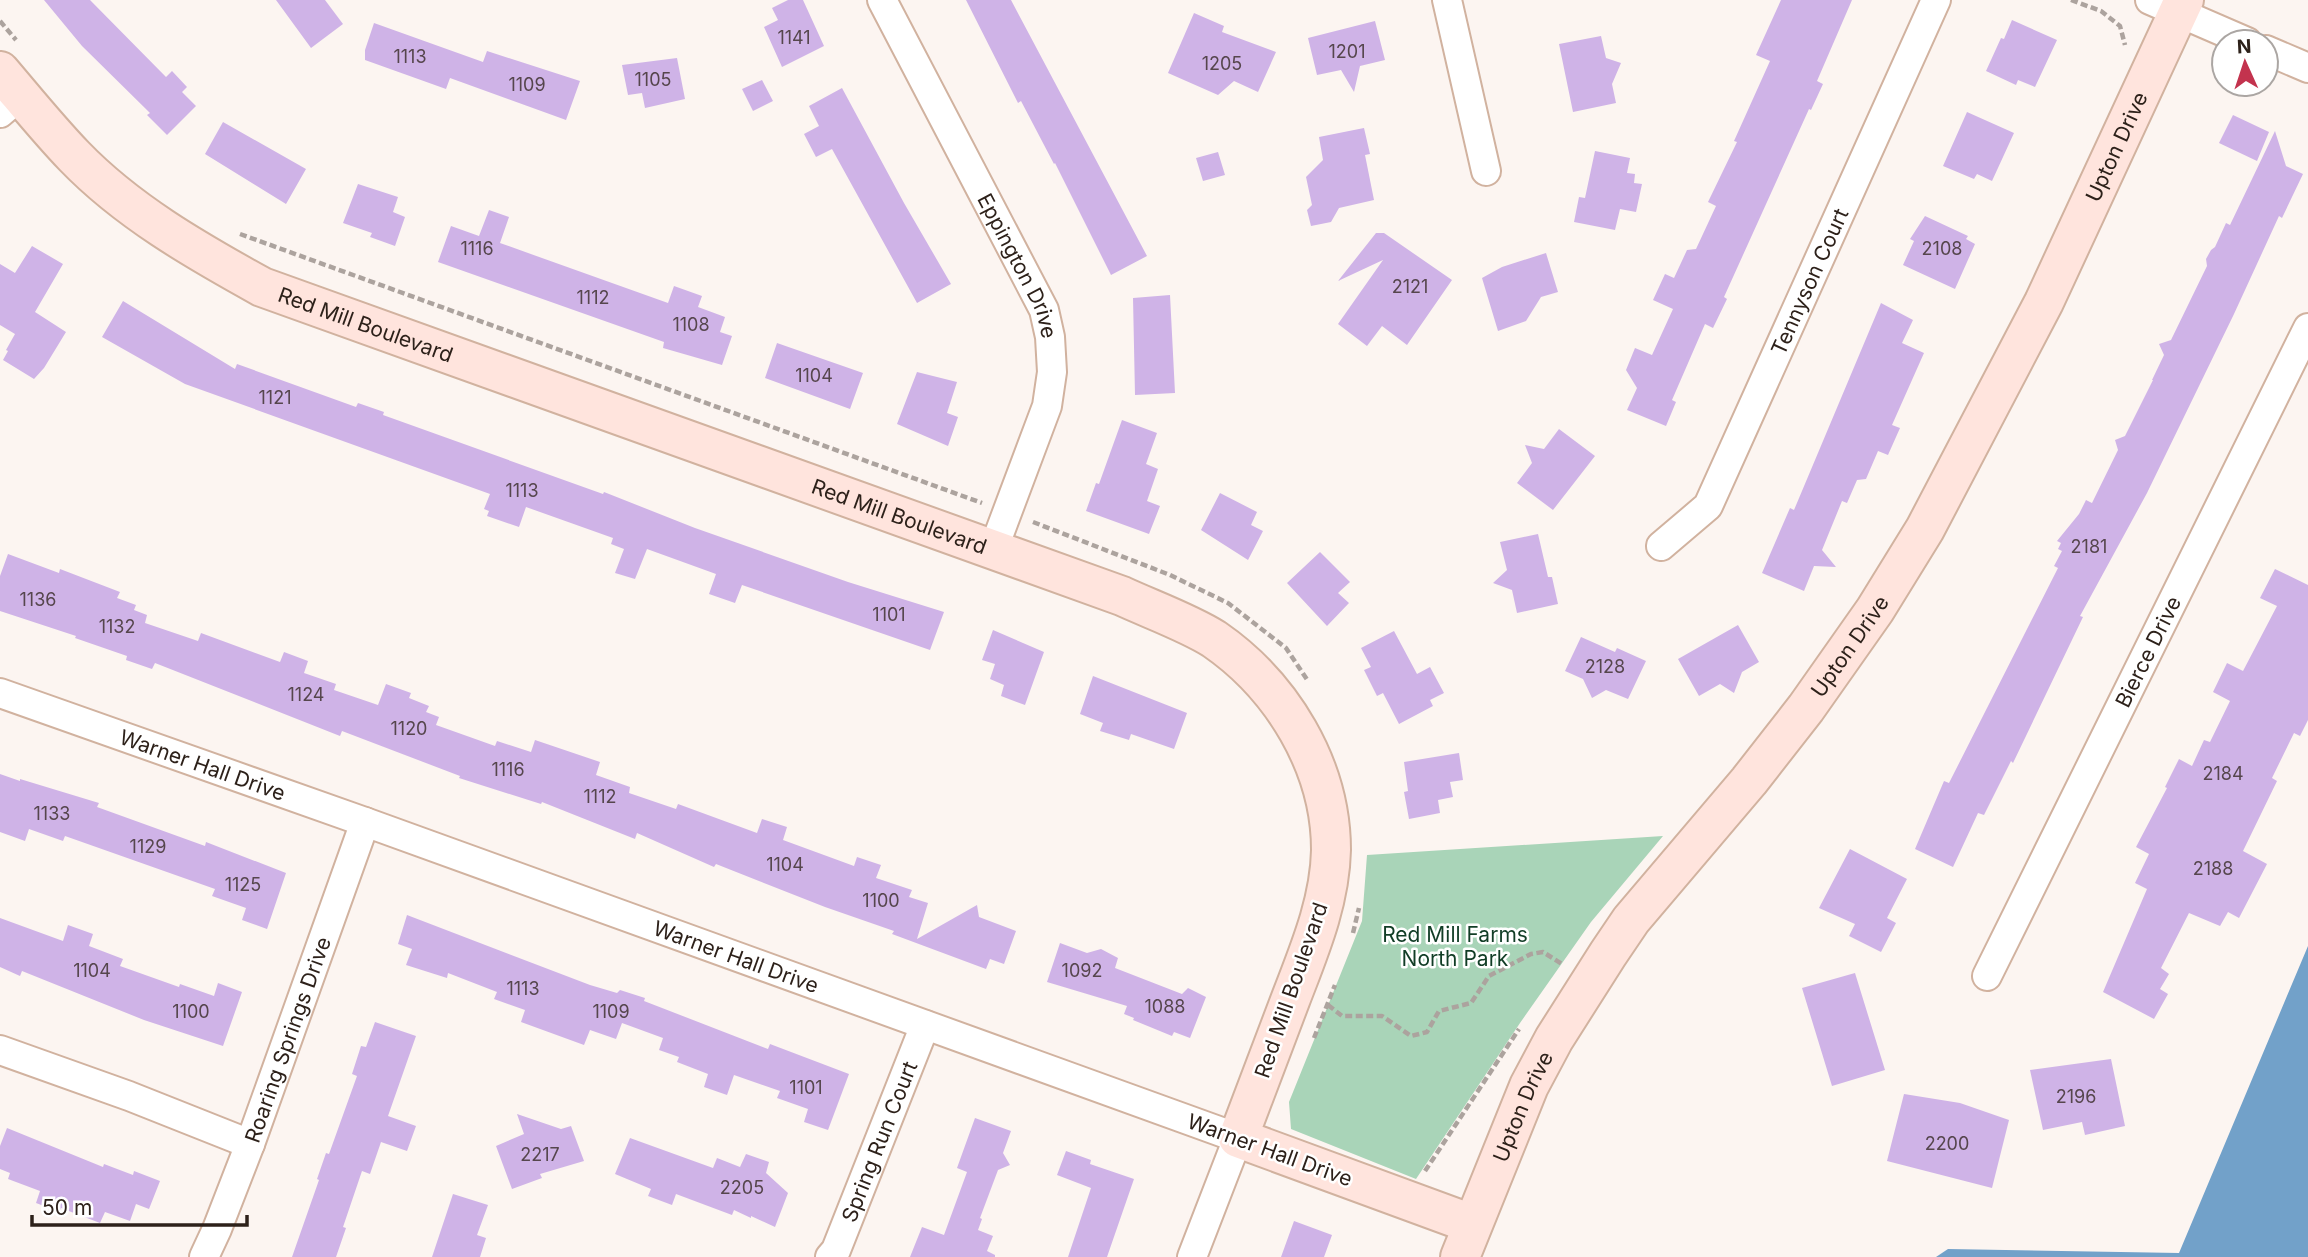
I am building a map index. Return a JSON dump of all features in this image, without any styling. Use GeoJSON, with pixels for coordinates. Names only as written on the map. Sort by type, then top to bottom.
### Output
{"type":"FeatureCollection","features":[{"type":"Feature","properties":{"kind":"street","name":"Eppington Drive"},"geometry":{"type":"LineString","coordinates":[[882,0],[1044,310],[1050,337],[1052,372],[1046,406],[993,550]]}},
{"type":"Feature","properties":{"kind":"street"},"geometry":{"type":"LineString","coordinates":[[1447,0],[1486,171]]}},
{"type":"Feature","properties":{"kind":"street","name":"Tennyson Court"},"geometry":{"type":"LineString","coordinates":[[1661,546],[1708,506],[1936,0]]}},
{"type":"Feature","properties":{"kind":"street"},"geometry":{"type":"LineString","coordinates":[[2171,4],[2219,28]]}},
{"type":"Feature","properties":{"kind":"street","name":"Upton Drive"},"geometry":{"type":"LineString","coordinates":[[1466,1241],[1530,1086],[1554,1039],[1608,954],[1631,920],[1749,781],[1806,708],[1875,610],[1925,529],[2044,302],[2171,4]]}},
{"type":"Feature","properties":{"kind":"street"},"geometry":{"type":"LineString","coordinates":[[2280,56],[2308,68]]}},
{"type":"Feature","properties":{"kind":"street","name":"Red Mill Boulevard"},"geometry":{"type":"LineString","coordinates":[[7,93],[128,204],[187,245],[262,287],[1122,596],[1211,638],[1245,663],[1274,694],[1297,729],[1315,767],[1326,807],[1331,849],[1317,927],[1192,1257]]}},
{"type":"Feature","properties":{"kind":"street","name":"Bierce Drive"},"geometry":{"type":"LineString","coordinates":[[1987,976],[2308,328]]}},
{"type":"Feature","properties":{"kind":"street","name":"Warner Hall Drive"},"geometry":{"type":"LineString","coordinates":[[0,693],[365,822],[1422,1206],[1466,1241]]}},
{"type":"Feature","properties":{"kind":"street","name":"Roaring Springs Drive"},"geometry":{"type":"LineString","coordinates":[[204,1257],[250,1144],[365,822]]}},
{"type":"Feature","properties":{"kind":"street","name":"Spring Run Court"},"geometry":{"type":"LineString","coordinates":[[830,1257],[836,1250],[925,1025]]}},
{"type":"Feature","properties":{"kind":"street"},"geometry":{"type":"LineString","coordinates":[[0,1050],[129,1096],[250,1144]]}},
{"type":"Feature","properties":{"kind":"path"},"geometry":{"type":"LineString","coordinates":[[2071,0],[2101,12],[2120,26],[2126,47]]}},
{"type":"Feature","properties":{"kind":"path"},"geometry":{"type":"LineString","coordinates":[[1328,1005],[1342,1016],[1382,1016],[1411,1036],[1427,1032],[1439,1011],[1471,1003],[1489,975],[1531,954],[1544,952],[1563,964],[1556,975]]}},
{"type":"Feature","properties":{"kind":"path"},"geometry":{"type":"LineString","coordinates":[[1422,1206],[1421,1177],[1520,1028]]}},
{"type":"Feature","properties":{"kind":"green space","name":"Red Mill Farms North Park"},"geometry":{"type":"Polygon","coordinates":[[[1663,836],[1591,922],[1416,1179],[1291,1129],[1289,1102],[1362,921],[1367,855],[1663,836]]]}},
{"type":"Feature","properties":{"kind":"water"},"geometry":{"type":"Polygon","coordinates":[[[2308,946],[2308,1257],[1936,1257],[1948,1249],[2179,1253],[2308,946]]]}},
{"type":"Feature","properties":{"kind":"building"},"geometry":{"type":"Polygon","coordinates":[[[44,0],[90,0],[166,77],[172,71],[187,87],[182,92],[196,106],[167,135],[147,115],[150,113],[82,46],[44,0]]]}},
{"type":"Feature","properties":{"kind":"building"},"geometry":{"type":"Polygon","coordinates":[[[276,0],[325,0],[343,24],[311,48],[276,0]]]}},
{"type":"Feature","properties":{"kind":"building"},"geometry":{"type":"Polygon","coordinates":[[[788,0],[803,0],[824,46],[782,67],[764,27],[778,20],[772,8],[788,0]]]}},
{"type":"Feature","properties":{"kind":"building"},"geometry":{"type":"Polygon","coordinates":[[[966,0],[1011,0],[1147,256],[1111,275],[1055,163],[1021,101],[1018,103],[966,0]]]}},
{"type":"Feature","properties":{"kind":"building"},"geometry":{"type":"Polygon","coordinates":[[[1781,0],[1852,0],[1817,81],[1823,84],[1811,110],[1809,109],[1724,297],[1727,299],[1713,328],[1705,324],[1672,400],[1676,402],[1666,426],[1627,410],[1637,388],[1626,370],[1635,348],[1652,355],[1673,309],[1653,300],[1665,274],[1674,278],[1687,250],[1696,249],[1716,206],[1708,202],[1737,142],[1734,141],[1770,61],[1756,55],[1781,0]]]}},
{"type":"Feature","properties":{"kind":"building"},"geometry":{"type":"Polygon","coordinates":[[[1194,13],[1224,26],[1222,32],[1276,52],[1258,92],[1234,81],[1218,95],[1168,73],[1194,13]]]}},
{"type":"Feature","properties":{"kind":"building"},"geometry":{"type":"Polygon","coordinates":[[[2012,20],[2057,40],[2035,87],[2018,80],[2016,85],[1986,71],[2012,20]]]}},
{"type":"Feature","properties":{"kind":"building"},"geometry":{"type":"Polygon","coordinates":[[[1375,21],[1385,60],[1360,66],[1354,92],[1341,70],[1317,75],[1308,38],[1375,21]]]}},
{"type":"Feature","properties":{"kind":"building"},"geometry":{"type":"Polygon","coordinates":[[[374,23],[483,62],[487,51],[580,81],[566,120],[450,78],[446,89],[365,60],[365,50],[374,23]]]}},
{"type":"Feature","properties":{"kind":"building"},"geometry":{"type":"Polygon","coordinates":[[[1601,36],[1606,58],[1621,63],[1612,84],[1616,103],[1573,112],[1559,44],[1601,36]]]}},
{"type":"Feature","properties":{"kind":"building"},"geometry":{"type":"Polygon","coordinates":[[[677,58],[685,99],[645,108],[642,93],[628,95],[622,65],[677,58]]]}},
{"type":"Feature","properties":{"kind":"building"},"geometry":{"type":"Polygon","coordinates":[[[762,80],[773,101],[753,111],[742,89],[762,80]]]}},
{"type":"Feature","properties":{"kind":"building"},"geometry":{"type":"Polygon","coordinates":[[[842,88],[951,284],[917,303],[832,149],[816,157],[804,134],[819,126],[809,106],[842,88]]]}},
{"type":"Feature","properties":{"kind":"building"},"geometry":{"type":"Polygon","coordinates":[[[1967,112],[2014,133],[1992,181],[1977,174],[1974,179],[1943,166],[1967,112]]]}},
{"type":"Feature","properties":{"kind":"building"},"geometry":{"type":"Polygon","coordinates":[[[2233,115],[2269,132],[2257,161],[2219,143],[2233,115]]]}},
{"type":"Feature","properties":{"kind":"building"},"geometry":{"type":"Polygon","coordinates":[[[223,122],[306,169],[286,204],[205,154],[223,122]]]}},
{"type":"Feature","properties":{"kind":"building"},"geometry":{"type":"Polygon","coordinates":[[[1364,128],[1370,154],[1365,155],[1374,200],[1339,208],[1331,222],[1311,226],[1307,210],[1312,205],[1306,177],[1323,160],[1319,137],[1364,128]]]}},
{"type":"Feature","properties":{"kind":"building"},"geometry":{"type":"Polygon","coordinates":[[[2275,131],[2286,166],[2303,174],[2282,218],[2279,216],[2147,493],[2080,616],[2083,617],[2013,763],[2011,761],[1984,815],[1978,813],[1953,867],[1915,849],[1944,781],[1949,783],[2058,568],[2054,566],[2062,551],[2058,549],[2061,543],[2057,541],[2079,514],[2086,500],[2092,503],[2118,450],[2115,440],[2125,436],[2164,355],[2159,344],[2171,340],[2207,266],[2206,259],[2226,223],[2230,225],[2275,131]]]}},
{"type":"Feature","properties":{"kind":"building"},"geometry":{"type":"Polygon","coordinates":[[[1595,151],[1630,158],[1627,173],[1635,174],[1634,183],[1642,184],[1636,212],[1620,209],[1615,230],[1574,222],[1579,197],[1585,198],[1595,151]]]}},
{"type":"Feature","properties":{"kind":"building"},"geometry":{"type":"Polygon","coordinates":[[[1218,152],[1225,175],[1203,181],[1196,158],[1218,152]]]}},
{"type":"Feature","properties":{"kind":"building"},"geometry":{"type":"Polygon","coordinates":[[[358,184],[398,197],[393,212],[405,217],[395,246],[370,237],[372,233],[343,223],[358,184]]]}},
{"type":"Feature","properties":{"kind":"building"},"geometry":{"type":"Polygon","coordinates":[[[489,210],[509,217],[500,243],[668,303],[674,286],[702,296],[698,307],[725,317],[720,332],[732,336],[722,365],[663,348],[664,342],[438,262],[451,226],[479,236],[489,210]]]}},
{"type":"Feature","properties":{"kind":"building"},"geometry":{"type":"Polygon","coordinates":[[[1925,216],[1968,236],[1966,239],[1975,244],[1955,289],[1903,265],[1914,241],[1910,239],[1925,216]]]}},
{"type":"Feature","properties":{"kind":"building"},"geometry":{"type":"Polygon","coordinates":[[[1376,233],[1384,233],[1452,280],[1407,345],[1382,326],[1367,346],[1338,324],[1383,260],[1338,281],[1376,233]]]}},
{"type":"Feature","properties":{"kind":"building"},"geometry":{"type":"Polygon","coordinates":[[[32,246],[63,264],[35,312],[66,332],[34,379],[3,360],[15,334],[0,325],[0,264],[15,273],[32,246]]]}},
{"type":"Feature","properties":{"kind":"building"},"geometry":{"type":"Polygon","coordinates":[[[1546,253],[1558,292],[1541,297],[1526,321],[1498,331],[1482,278],[1502,267],[1546,253]]]}},
{"type":"Feature","properties":{"kind":"building"},"geometry":{"type":"Polygon","coordinates":[[[1170,295],[1175,393],[1135,395],[1133,298],[1170,295]]]}},
{"type":"Feature","properties":{"kind":"building"},"geometry":{"type":"Polygon","coordinates":[[[123,301],[235,369],[237,364],[356,407],[358,403],[384,412],[383,415],[603,494],[604,492],[695,528],[848,582],[944,612],[930,650],[742,585],[735,603],[709,594],[716,574],[647,549],[635,579],[615,573],[624,549],[611,544],[613,538],[526,507],[519,527],[487,516],[489,511],[484,509],[490,494],[185,384],[102,337],[123,301]]]}},
{"type":"Feature","properties":{"kind":"building"},"geometry":{"type":"Polygon","coordinates":[[[1881,303],[1913,320],[1902,343],[1924,353],[1892,425],[1900,428],[1888,455],[1878,451],[1866,479],[1857,480],[1847,503],[1842,501],[1822,550],[1836,567],[1814,566],[1804,591],[1762,573],[1790,508],[1794,510],[1881,303]]]}},
{"type":"Feature","properties":{"kind":"building"},"geometry":{"type":"Polygon","coordinates":[[[777,343],[863,373],[850,409],[765,378],[777,343]]]}},
{"type":"Feature","properties":{"kind":"building"},"geometry":{"type":"Polygon","coordinates":[[[917,372],[957,382],[947,413],[958,417],[948,446],[897,424],[917,372]]]}},
{"type":"Feature","properties":{"kind":"building"},"geometry":{"type":"Polygon","coordinates":[[[1122,420],[1157,433],[1146,464],[1158,469],[1147,501],[1160,506],[1149,534],[1086,511],[1096,483],[1099,484],[1122,420]]]}},
{"type":"Feature","properties":{"kind":"building"},"geometry":{"type":"Polygon","coordinates":[[[1559,429],[1595,456],[1553,510],[1517,483],[1532,463],[1525,445],[1544,449],[1559,429]]]}},
{"type":"Feature","properties":{"kind":"building"},"geometry":{"type":"Polygon","coordinates":[[[1220,493],[1257,512],[1251,525],[1263,531],[1248,560],[1201,530],[1220,493]]]}},
{"type":"Feature","properties":{"kind":"building"},"geometry":{"type":"Polygon","coordinates":[[[1538,534],[1548,577],[1552,577],[1558,604],[1517,613],[1512,590],[1493,583],[1507,570],[1500,542],[1538,534]]]}},
{"type":"Feature","properties":{"kind":"building"},"geometry":{"type":"Polygon","coordinates":[[[1320,552],[1350,582],[1338,593],[1349,603],[1327,626],[1287,583],[1320,552]]]}},
{"type":"Feature","properties":{"kind":"building"},"geometry":{"type":"Polygon","coordinates":[[[8,554],[59,573],[60,569],[120,592],[117,598],[136,605],[134,610],[147,615],[145,623],[198,641],[201,633],[280,662],[284,652],[308,661],[304,673],[336,684],[334,690],[378,705],[386,684],[411,693],[409,698],[429,706],[426,712],[439,717],[436,725],[495,746],[497,741],[531,752],[535,740],[600,762],[596,775],[630,787],[629,793],[676,809],[678,804],[757,833],[762,819],[787,827],[783,840],[854,866],[857,857],[881,865],[876,878],[912,890],[909,897],[928,903],[917,939],[977,905],[979,917],[1016,931],[1004,964],[990,959],[986,969],[716,864],[714,867],[637,833],[635,839],[542,802],[541,804],[459,778],[460,776],[342,731],[340,736],[155,663],[152,669],[126,660],[127,656],[75,638],[76,636],[0,611],[0,576],[8,554]]]}},
{"type":"Feature","properties":{"kind":"building"},"geometry":{"type":"Polygon","coordinates":[[[2275,569],[2308,585],[2308,720],[2300,736],[2294,733],[2272,778],[2277,781],[2243,851],[2267,864],[2239,918],[2228,912],[2220,926],[2189,913],[2161,968],[2169,974],[2160,989],[2168,994],[2154,1019],[2103,992],[2147,889],[2135,883],[2149,854],[2136,847],[2179,759],[2192,766],[2204,740],[2210,742],[2230,701],[2213,692],[2227,663],[2243,671],[2277,606],[2260,598],[2275,569]]]}},
{"type":"Feature","properties":{"kind":"building"},"geometry":{"type":"Polygon","coordinates":[[[1738,625],[1759,662],[1742,672],[1734,693],[1720,684],[1699,696],[1678,659],[1738,625]]]}},
{"type":"Feature","properties":{"kind":"building"},"geometry":{"type":"Polygon","coordinates":[[[993,630],[1044,652],[1025,705],[1001,696],[1004,685],[990,679],[995,664],[982,660],[993,630]]]}},
{"type":"Feature","properties":{"kind":"building"},"geometry":{"type":"Polygon","coordinates":[[[1394,631],[1417,674],[1430,667],[1444,693],[1430,700],[1433,706],[1399,724],[1383,693],[1377,696],[1364,670],[1371,667],[1361,648],[1394,631]]]}},
{"type":"Feature","properties":{"kind":"building"},"geometry":{"type":"Polygon","coordinates":[[[1581,637],[1615,652],[1617,648],[1646,661],[1628,699],[1606,690],[1592,698],[1583,679],[1565,671],[1581,637]]]}},
{"type":"Feature","properties":{"kind":"building"},"geometry":{"type":"Polygon","coordinates":[[[1093,676],[1187,713],[1174,749],[1131,734],[1129,740],[1100,731],[1103,723],[1080,714],[1093,676]]]}},
{"type":"Feature","properties":{"kind":"building"},"geometry":{"type":"Polygon","coordinates":[[[1459,753],[1463,780],[1450,782],[1453,797],[1438,800],[1440,813],[1409,819],[1404,792],[1408,791],[1404,762],[1459,753]]]}},
{"type":"Feature","properties":{"kind":"building"},"geometry":{"type":"Polygon","coordinates":[[[0,774],[99,803],[97,807],[205,846],[206,842],[286,873],[267,929],[242,920],[246,908],[212,896],[215,889],[65,836],[63,841],[29,829],[25,841],[0,832],[0,774]]]}},
{"type":"Feature","properties":{"kind":"building"},"geometry":{"type":"Polygon","coordinates":[[[1850,849],[1907,879],[1887,918],[1896,923],[1881,952],[1849,936],[1855,924],[1819,908],[1850,849]]]}},
{"type":"Feature","properties":{"kind":"building"},"geometry":{"type":"Polygon","coordinates":[[[407,915],[590,985],[645,998],[644,1001],[768,1049],[770,1044],[849,1074],[828,1130],[804,1122],[808,1109],[777,1098],[780,1091],[734,1075],[727,1095],[704,1087],[708,1074],[677,1062],[679,1057],[659,1050],[663,1038],[622,1023],[616,1039],[590,1030],[584,1045],[521,1022],[525,1010],[494,999],[497,992],[448,973],[447,978],[406,965],[412,949],[398,944],[407,915]]]}},
{"type":"Feature","properties":{"kind":"building"},"geometry":{"type":"Polygon","coordinates":[[[0,918],[63,941],[68,925],[93,934],[89,946],[123,959],[120,966],[179,987],[180,984],[214,996],[218,983],[242,992],[223,1046],[144,1020],[22,971],[20,976],[0,967],[0,918]]]}},
{"type":"Feature","properties":{"kind":"building"},"geometry":{"type":"Polygon","coordinates":[[[1060,943],[1087,953],[1101,949],[1118,958],[1115,968],[1182,994],[1188,988],[1206,997],[1190,1038],[1174,1032],[1172,1036],[1133,1020],[1134,1018],[1124,1014],[1127,1006],[1047,982],[1060,943]]]}},
{"type":"Feature","properties":{"kind":"building"},"geometry":{"type":"Polygon","coordinates":[[[1855,973],[1885,1070],[1832,1086],[1802,988],[1855,973]]]}},
{"type":"Feature","properties":{"kind":"building"},"geometry":{"type":"Polygon","coordinates":[[[375,1022],[416,1036],[388,1116],[416,1126],[407,1151],[381,1142],[370,1174],[362,1171],[336,1257],[292,1257],[326,1153],[329,1154],[357,1076],[352,1074],[361,1046],[366,1047],[375,1022]]]}},
{"type":"Feature","properties":{"kind":"building"},"geometry":{"type":"Polygon","coordinates":[[[2111,1059],[2125,1126],[2085,1135],[2082,1122],[2043,1130],[2030,1070],[2111,1059]]]}},
{"type":"Feature","properties":{"kind":"building"},"geometry":{"type":"Polygon","coordinates":[[[1904,1094],[1960,1103],[2009,1120],[1992,1188],[1887,1161],[1904,1094]]]}},
{"type":"Feature","properties":{"kind":"building"},"geometry":{"type":"Polygon","coordinates":[[[517,1114],[561,1129],[571,1126],[584,1161],[540,1174],[542,1178],[512,1189],[496,1146],[524,1134],[517,1114]]]}},
{"type":"Feature","properties":{"kind":"building"},"geometry":{"type":"Polygon","coordinates":[[[975,1118],[1011,1131],[1003,1153],[1010,1165],[998,1170],[978,1230],[993,1236],[987,1251],[995,1257],[910,1257],[922,1227],[944,1235],[967,1172],[957,1168],[975,1118]]]}},
{"type":"Feature","properties":{"kind":"building"},"geometry":{"type":"Polygon","coordinates":[[[7,1128],[103,1167],[104,1164],[133,1175],[134,1171],[160,1181],[149,1209],[136,1204],[130,1221],[105,1212],[100,1223],[61,1208],[60,1212],[36,1203],[40,1191],[8,1179],[10,1173],[0,1169],[0,1146],[7,1128]]]}},
{"type":"Feature","properties":{"kind":"building"},"geometry":{"type":"Polygon","coordinates":[[[630,1138],[713,1168],[717,1158],[740,1167],[746,1154],[769,1162],[766,1173],[788,1193],[775,1227],[734,1210],[732,1215],[676,1194],[672,1205],[648,1196],[651,1189],[615,1174],[630,1138]]]}},
{"type":"Feature","properties":{"kind":"building"},"geometry":{"type":"Polygon","coordinates":[[[1066,1151],[1091,1160],[1090,1164],[1134,1179],[1107,1257],[1068,1257],[1091,1188],[1057,1175],[1066,1151]]]}},
{"type":"Feature","properties":{"kind":"building"},"geometry":{"type":"Polygon","coordinates":[[[453,1194],[488,1205],[477,1235],[486,1238],[480,1257],[432,1257],[453,1194]]]}},
{"type":"Feature","properties":{"kind":"building"},"geometry":{"type":"Polygon","coordinates":[[[1294,1221],[1332,1235],[1324,1257],[1281,1257],[1294,1221]]]}}]}
